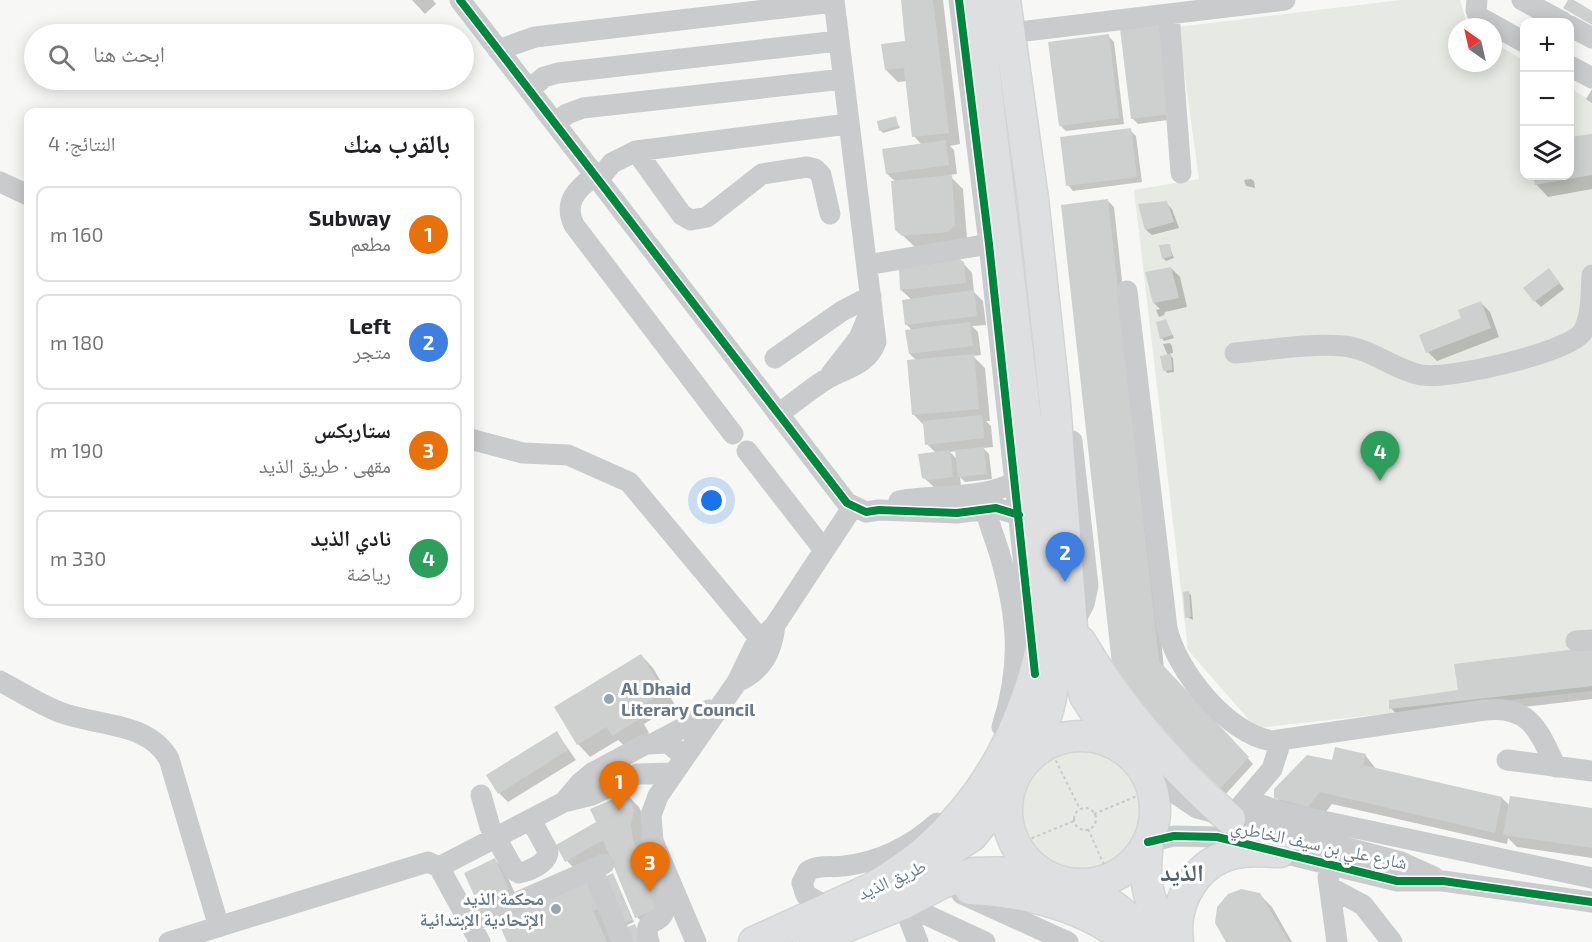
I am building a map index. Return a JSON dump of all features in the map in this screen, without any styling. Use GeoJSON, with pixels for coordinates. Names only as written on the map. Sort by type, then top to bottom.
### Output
{"type":"FeatureCollection","features":[{"type":"Feature","properties":{"kind":"highway"},"geometry":{"type":"LineString","coordinates":[[976,0],[1050,615],[1078,669],[1085,696],[1145,779],[1154,816],[1144,872],[1146,886],[1150,902],[1172,942]]}},
{"type":"Feature","properties":{"kind":"highway"},"geometry":{"type":"LineString","coordinates":[[871,889],[922,854],[951,826],[996,770],[1026,704],[1050,615],[1055,403],[1034,210],[1005,0]]}},
{"type":"Feature","properties":{"kind":"highway"},"geometry":{"type":"LineString","coordinates":[[1050,615],[1136,725],[1174,767],[1238,809]]}},
{"type":"Feature","properties":{"kind":"highway","name":"طريق الذيد"},"geometry":{"type":"LineString","coordinates":[[754,942],[946,856],[972,836],[1042,752],[1043,729],[1054,689],[1054,655],[1050,615]]}},
{"type":"Feature","properties":{"kind":"highway"},"geometry":{"type":"LineString","coordinates":[[1042,752],[1073,736],[1090,736],[1115,744],[1145,779]]}},
{"type":"Feature","properties":{"kind":"highway"},"geometry":{"type":"LineString","coordinates":[[1009,789],[1006,808],[1008,826],[1020,843],[1024,859],[1063,881],[1106,899],[1137,925],[1151,942]]}},
{"type":"Feature","properties":{"kind":"highway"},"geometry":{"type":"LineString","coordinates":[[1063,881],[1108,874],[1138,857],[1148,842]]}},
{"type":"Feature","properties":{"kind":"highway"},"geometry":{"type":"LineString","coordinates":[[1178,942],[1177,924],[1181,902],[1202,870],[1214,862],[1242,852],[1280,852]]}},
{"type":"Feature","properties":{"kind":"highway","name":"طريق الذيد"},"geometry":{"type":"LineString","coordinates":[[808,942],[903,904],[942,883],[974,873],[1019,872],[1063,881]]}},
{"type":"Feature","properties":{"kind":"highway"},"geometry":{"type":"LineString","coordinates":[[903,904],[954,890],[992,890],[1038,899],[1067,908],[1099,922],[1129,942]]}},
{"type":"Feature","properties":{"kind":"street"},"geometry":{"type":"LineString","coordinates":[[460,0],[852,508],[866,512],[879,510],[898,501],[918,498],[983,501],[1019,514]]}},
{"type":"Feature","properties":{"kind":"street"},"geometry":{"type":"LineString","coordinates":[[959,0],[1019,514],[1050,615]]}},
{"type":"Feature","properties":{"kind":"street"},"geometry":{"type":"LineString","coordinates":[[1010,33],[1285,0]]}},
{"type":"Feature","properties":{"kind":"street"},"geometry":{"type":"LineString","coordinates":[[1477,0],[1476,10],[1479,17],[1520,40]]}},
{"type":"Feature","properties":{"kind":"street"},"geometry":{"type":"LineString","coordinates":[[1522,0],[1556,18]]}},
{"type":"Feature","properties":{"kind":"street"},"geometry":{"type":"LineString","coordinates":[[498,50],[535,37],[834,1],[872,301],[850,352],[826,380],[778,414]]}},
{"type":"Feature","properties":{"kind":"street"},"geometry":{"type":"LineString","coordinates":[[1169,14],[1181,173]]}},
{"type":"Feature","properties":{"kind":"street"},"geometry":{"type":"LineString","coordinates":[[1574,29],[1592,38]]}},
{"type":"Feature","properties":{"kind":"street"},"geometry":{"type":"LineString","coordinates":[[529,90],[544,77],[558,73],[838,41]]}},
{"type":"Feature","properties":{"kind":"street"},"geometry":{"type":"LineString","coordinates":[[1574,69],[1592,78]]}},
{"type":"Feature","properties":{"kind":"street"},"geometry":{"type":"LineString","coordinates":[[555,123],[567,114],[583,108],[843,79]]}},
{"type":"Feature","properties":{"kind":"street"},"geometry":{"type":"LineString","coordinates":[[733,434],[574,225],[569,209],[570,201],[580,186],[597,177],[612,163],[636,151],[848,124]]}},
{"type":"Feature","properties":{"kind":"street"},"geometry":{"type":"LineString","coordinates":[[636,151],[682,215],[691,220],[707,217],[762,174],[807,167],[815,169],[821,175],[830,214]]}},
{"type":"Feature","properties":{"kind":"street"},"geometry":{"type":"LineString","coordinates":[[0,182],[24,193]]}},
{"type":"Feature","properties":{"kind":"street"},"geometry":{"type":"LineString","coordinates":[[867,265],[989,244]]}},
{"type":"Feature","properties":{"kind":"street"},"geometry":{"type":"LineString","coordinates":[[1235,353],[1342,346],[1368,352],[1421,375],[1447,376],[1475,371],[1562,346],[1577,338],[1589,317],[1592,275]]}},
{"type":"Feature","properties":{"kind":"street"},"geometry":{"type":"LineString","coordinates":[[1127,291],[1170,639],[1189,678],[1241,730],[1262,740],[1281,741],[1499,708],[1514,711],[1537,727],[1556,766]]}},
{"type":"Feature","properties":{"kind":"street"},"geometry":{"type":"LineString","coordinates":[[775,358],[842,311],[872,301]]}},
{"type":"Feature","properties":{"kind":"street"},"geometry":{"type":"LineString","coordinates":[[474,440],[523,453],[568,455],[629,482],[760,639]]}},
{"type":"Feature","properties":{"kind":"street"},"geometry":{"type":"LineString","coordinates":[[747,451],[824,550]]}},
{"type":"Feature","properties":{"kind":"street"},"geometry":{"type":"LineString","coordinates":[[983,501],[1015,481]]}},
{"type":"Feature","properties":{"kind":"street"},"geometry":{"type":"LineString","coordinates":[[829,908],[806,895],[802,883],[808,871],[819,867],[867,862],[910,844],[956,805],[979,776],[997,742],[1013,690],[1017,635],[1006,577],[983,501]]}},
{"type":"Feature","properties":{"kind":"street"},"geometry":{"type":"LineString","coordinates":[[696,942],[656,847],[651,824],[653,807],[678,764],[736,684],[748,655],[760,639],[776,625],[852,508]]}},
{"type":"Feature","properties":{"kind":"street"},"geometry":{"type":"LineString","coordinates":[[564,802],[592,773],[694,722],[736,684],[754,673],[766,659],[773,642],[776,625]]}},
{"type":"Feature","properties":{"kind":"street"},"geometry":{"type":"LineString","coordinates":[[0,681],[59,712],[141,732],[157,742],[169,759],[219,927]]}},
{"type":"Feature","properties":{"kind":"street"},"geometry":{"type":"LineString","coordinates":[[1238,809],[1272,769],[1281,741]]}},
{"type":"Feature","properties":{"kind":"street"},"geometry":{"type":"LineString","coordinates":[[656,742],[674,746],[678,764]]}},
{"type":"Feature","properties":{"kind":"street"},"geometry":{"type":"LineString","coordinates":[[1508,760],[1592,771]]}},
{"type":"Feature","properties":{"kind":"street"},"geometry":{"type":"LineString","coordinates":[[439,867],[564,802],[592,795],[637,774],[678,764]]}},
{"type":"Feature","properties":{"kind":"street","name":"شارع علي بن سيف الخاطري"},"geometry":{"type":"LineString","coordinates":[[1145,779],[1197,808],[1238,809],[1401,862],[1443,881]]}},
{"type":"Feature","properties":{"kind":"street"},"geometry":{"type":"LineString","coordinates":[[481,795],[496,838],[514,870],[525,872],[546,860],[549,854],[531,820]]}},
{"type":"Feature","properties":{"kind":"street"},"geometry":{"type":"LineString","coordinates":[[1238,809],[1285,813],[1592,878]]}},
{"type":"Feature","properties":{"kind":"street","name":"شارع علي بن سيف الخاطري"},"geometry":{"type":"LineString","coordinates":[[1148,842],[1174,836],[1217,837],[1397,881],[1443,881],[1592,902]]}},
{"type":"Feature","properties":{"kind":"street"},"geometry":{"type":"LineString","coordinates":[[650,942],[646,930],[648,925],[663,913],[665,907],[653,876],[656,847]]}},
{"type":"Feature","properties":{"kind":"street"},"geometry":{"type":"LineString","coordinates":[[169,942],[423,862],[435,863],[439,867],[480,942]]}},
{"type":"Feature","properties":{"kind":"street"},"geometry":{"type":"LineString","coordinates":[[1323,862],[1331,888],[1337,942]]}},
{"type":"Feature","properties":{"kind":"street"},"geometry":{"type":"LineString","coordinates":[[470,923],[598,867],[623,942]]}},
{"type":"Feature","properties":{"kind":"street"},"geometry":{"type":"LineString","coordinates":[[1331,888],[1363,905],[1392,942]]}},
{"type":"Feature","properties":{"kind":"street"},"geometry":{"type":"LineString","coordinates":[[954,890],[1068,942]]}},
{"type":"Feature","properties":{"kind":"street"},"geometry":{"type":"LineString","coordinates":[[903,904],[918,942]]}},
{"type":"Feature","properties":{"kind":"street"},"geometry":{"type":"LineString","coordinates":[[903,904],[985,942]]}},
{"type":"Feature","properties":{"kind":"path"},"geometry":{"type":"LineString","coordinates":[[1084,745],[1116,754],[1145,779],[1147,808],[1140,839],[1108,874],[1060,870],[1020,843],[1018,813],[1023,784],[1042,752],[1084,745]]}},
{"type":"Feature","properties":{"kind":"path"},"geometry":{"type":"LineString","coordinates":[[1042,752],[1080,809]]}},
{"type":"Feature","properties":{"kind":"path"},"geometry":{"type":"LineString","coordinates":[[1094,814],[1145,779]]}},
{"type":"Feature","properties":{"kind":"path"},"geometry":{"type":"LineString","coordinates":[[1074,820],[1079,828],[1088,829],[1095,823],[1094,814],[1087,808],[1080,809]]}},
{"type":"Feature","properties":{"kind":"path"},"geometry":{"type":"LineString","coordinates":[[1020,843],[1074,820],[1080,809]]}},
{"type":"Feature","properties":{"kind":"path"},"geometry":{"type":"LineString","coordinates":[[1088,829],[1108,874]]}},
{"type":"Feature","properties":{"kind":"shaded area"},"geometry":{"type":"Polygon","coordinates":[[[1401,0],[1460,0],[1465,18],[1448,18],[1448,72],[1502,72],[1502,48],[1520,59],[1520,180],[1574,180],[1574,91],[1592,102],[1592,691],[1256,728],[1188,650],[1134,190],[1199,179],[1178,27],[1401,0]]]}},
{"type":"Feature","properties":{"kind":"shaded area"},"geometry":{"type":"Polygon","coordinates":[[[1082,748],[1106,753],[1126,766],[1139,786],[1144,810],[1139,834],[1126,854],[1106,867],[1082,872],[1058,867],[1038,854],[1025,834],[1020,810],[1025,786],[1038,766],[1058,753],[1082,748]]]}},
{"type":"Feature","properties":{"kind":"building"},"geometry":{"type":"Polygon","coordinates":[[[901,0],[933,0],[949,133],[912,137],[904,68],[885,70],[881,44],[905,41],[901,0]]]}},
{"type":"Feature","properties":{"kind":"building"},"geometry":{"type":"Polygon","coordinates":[[[1568,0],[1574,0],[1592,11],[1592,25],[1563,8],[1568,0]]]}},
{"type":"Feature","properties":{"kind":"building"},"geometry":{"type":"Polygon","coordinates":[[[1159,24],[1170,114],[1131,119],[1120,29],[1159,24]]]}},
{"type":"Feature","properties":{"kind":"building"},"geometry":{"type":"Polygon","coordinates":[[[1109,34],[1119,118],[1059,126],[1048,42],[1109,34]]]}},
{"type":"Feature","properties":{"kind":"building"},"geometry":{"type":"Polygon","coordinates":[[[896,116],[898,126],[879,131],[877,121],[896,116]]]}},
{"type":"Feature","properties":{"kind":"building"},"geometry":{"type":"Polygon","coordinates":[[[1131,128],[1137,177],[1066,186],[1060,137],[1131,128]]]}},
{"type":"Feature","properties":{"kind":"building"},"geometry":{"type":"Polygon","coordinates":[[[1592,134],[1592,175],[1574,178],[1574,136],[1592,134]]]}},
{"type":"Feature","properties":{"kind":"building"},"geometry":{"type":"Polygon","coordinates":[[[946,140],[949,165],[886,174],[882,149],[946,140]]]}},
{"type":"Feature","properties":{"kind":"building"},"geometry":{"type":"Polygon","coordinates":[[[952,175],[955,226],[947,232],[902,236],[895,230],[891,181],[952,175]]]}},
{"type":"Feature","properties":{"kind":"building"},"geometry":{"type":"Polygon","coordinates":[[[1534,180],[1564,180],[1535,185],[1534,180]]]}},
{"type":"Feature","properties":{"kind":"building"},"geometry":{"type":"Polygon","coordinates":[[[1108,199],[1159,661],[1249,757],[1217,792],[1114,682],[1061,205],[1108,199]]]}},
{"type":"Feature","properties":{"kind":"building"},"geometry":{"type":"Polygon","coordinates":[[[1167,201],[1174,222],[1145,230],[1138,204],[1167,201]]]}},
{"type":"Feature","properties":{"kind":"building"},"geometry":{"type":"Polygon","coordinates":[[[1170,244],[1172,256],[1162,259],[1159,245],[1170,244]]]}},
{"type":"Feature","properties":{"kind":"building"},"geometry":{"type":"Polygon","coordinates":[[[951,254],[964,262],[966,283],[900,290],[899,270],[951,254]]]}},
{"type":"Feature","properties":{"kind":"building"},"geometry":{"type":"Polygon","coordinates":[[[1171,267],[1179,298],[1153,303],[1145,272],[1171,267]]]}},
{"type":"Feature","properties":{"kind":"building"},"geometry":{"type":"Polygon","coordinates":[[[1549,268],[1560,283],[1534,302],[1523,288],[1549,268]]]}},
{"type":"Feature","properties":{"kind":"building"},"geometry":{"type":"Polygon","coordinates":[[[974,290],[977,316],[905,325],[902,300],[974,290]]]}},
{"type":"Feature","properties":{"kind":"building"},"geometry":{"type":"Polygon","coordinates":[[[1481,301],[1491,328],[1426,353],[1419,335],[1461,318],[1458,310],[1481,301]]]}},
{"type":"Feature","properties":{"kind":"building"},"geometry":{"type":"Polygon","coordinates":[[[1166,319],[1172,335],[1160,339],[1156,322],[1166,319]]]}},
{"type":"Feature","properties":{"kind":"building"},"geometry":{"type":"Polygon","coordinates":[[[970,322],[973,346],[909,354],[905,330],[970,322]]]}},
{"type":"Feature","properties":{"kind":"building"},"geometry":{"type":"Polygon","coordinates":[[[974,354],[979,409],[912,415],[907,360],[974,354]]]}},
{"type":"Feature","properties":{"kind":"building"},"geometry":{"type":"Polygon","coordinates":[[[1171,354],[1172,370],[1163,371],[1160,356],[1171,354]]]}},
{"type":"Feature","properties":{"kind":"building"},"geometry":{"type":"Polygon","coordinates":[[[982,415],[984,438],[925,445],[923,421],[982,415]]]}},
{"type":"Feature","properties":{"kind":"building"},"geometry":{"type":"Polygon","coordinates":[[[984,447],[987,474],[958,477],[955,450],[984,447]]]}},
{"type":"Feature","properties":{"kind":"building"},"geometry":{"type":"Polygon","coordinates":[[[950,450],[953,477],[929,480],[922,478],[918,454],[950,450]]]}},
{"type":"Feature","properties":{"kind":"building"},"geometry":{"type":"Polygon","coordinates":[[[1189,591],[1191,617],[1185,618],[1183,592],[1189,591]]]}},
{"type":"Feature","properties":{"kind":"building"},"geometry":{"type":"Polygon","coordinates":[[[1592,647],[1592,686],[1389,709],[1389,700],[1458,690],[1454,664],[1592,647]]]}},
{"type":"Feature","properties":{"kind":"building","name":"Al Dhaid Literary Council"},"geometry":{"type":"Polygon","coordinates":[[[641,654],[664,692],[633,711],[638,720],[612,736],[607,727],[577,745],[554,707],[641,654]]]}},
{"type":"Feature","properties":{"kind":"building"},"geometry":{"type":"Polygon","coordinates":[[[557,731],[568,750],[498,794],[486,775],[557,731]]]}},
{"type":"Feature","properties":{"kind":"building"},"geometry":{"type":"Polygon","coordinates":[[[1335,747],[1366,754],[1363,765],[1502,797],[1495,833],[1320,792],[1308,807],[1274,798],[1274,789],[1307,755],[1332,760],[1335,747]]]}},
{"type":"Feature","properties":{"kind":"building"},"geometry":{"type":"Polygon","coordinates":[[[627,793],[634,810],[631,824],[633,840],[660,908],[635,918],[603,840],[565,862],[556,845],[596,822],[590,809],[627,793]]]}},
{"type":"Feature","properties":{"kind":"building"},"geometry":{"type":"Polygon","coordinates":[[[1510,796],[1592,808],[1592,848],[1503,835],[1510,796]]]}},
{"type":"Feature","properties":{"kind":"building"},"geometry":{"type":"Polygon","coordinates":[[[495,858],[509,889],[478,904],[464,873],[495,858]]]}},
{"type":"Feature","properties":{"kind":"building"},"geometry":{"type":"Polygon","coordinates":[[[613,873],[632,920],[621,924],[602,878],[613,873]]]}},
{"type":"Feature","properties":{"kind":"building","name":"محكمة الذيد الإتحادية الإبتدائية"},"geometry":{"type":"Polygon","coordinates":[[[587,876],[601,907],[593,911],[607,942],[507,942],[496,917],[587,876]]]}},
{"type":"Feature","properties":{"kind":"building"},"geometry":{"type":"Polygon","coordinates":[[[1241,889],[1260,893],[1289,942],[1226,942],[1215,923],[1217,907],[1228,894],[1241,889]]]}},
{"type":"Feature","properties":{"kind":"building"},"geometry":{"type":"Polygon","coordinates":[[[635,924],[642,941],[631,942],[625,928],[635,924]]]}},
{"type":"Feature","properties":{"kind":"cycle path"},"geometry":{"type":"LineString","coordinates":[[460,0],[847,503],[866,512],[879,510],[957,513],[996,508],[1019,515]]}},
{"type":"Feature","properties":{"kind":"cycle path"},"geometry":{"type":"LineString","coordinates":[[959,0],[989,244],[1035,674]]}},
{"type":"Feature","properties":{"kind":"cycle path"},"geometry":{"type":"LineString","coordinates":[[1148,842],[1174,836],[1217,837],[1397,881],[1443,881],[1592,902]]}},
{"type":"Feature","properties":{"kind":"place","name":"نادي الذيد"},"geometry":{"type":"Point","coordinates":[1380,481]}},
{"type":"Feature","properties":{"kind":"place","name":"Left"},"geometry":{"type":"Point","coordinates":[1065,582]}},
{"type":"Feature","properties":{"kind":"place","name":"Al Dhaid Literary Council"},"geometry":{"type":"Point","coordinates":[609,699]}},
{"type":"Feature","properties":{"kind":"place","name":"Subway"},"geometry":{"type":"Point","coordinates":[619,811]}},
{"type":"Feature","properties":{"kind":"place","name":"ستاربكس"},"geometry":{"type":"Point","coordinates":[650,892]}},
{"type":"Feature","properties":{"kind":"place","name":"محكمة الذيد الإتحادية الإبتدائية"},"geometry":{"type":"Point","coordinates":[556,909]}},
{"type":"Feature","properties":{"kind":"district","name":"الذيد"},"geometry":{"type":"Point","coordinates":[1182,873]}}]}
